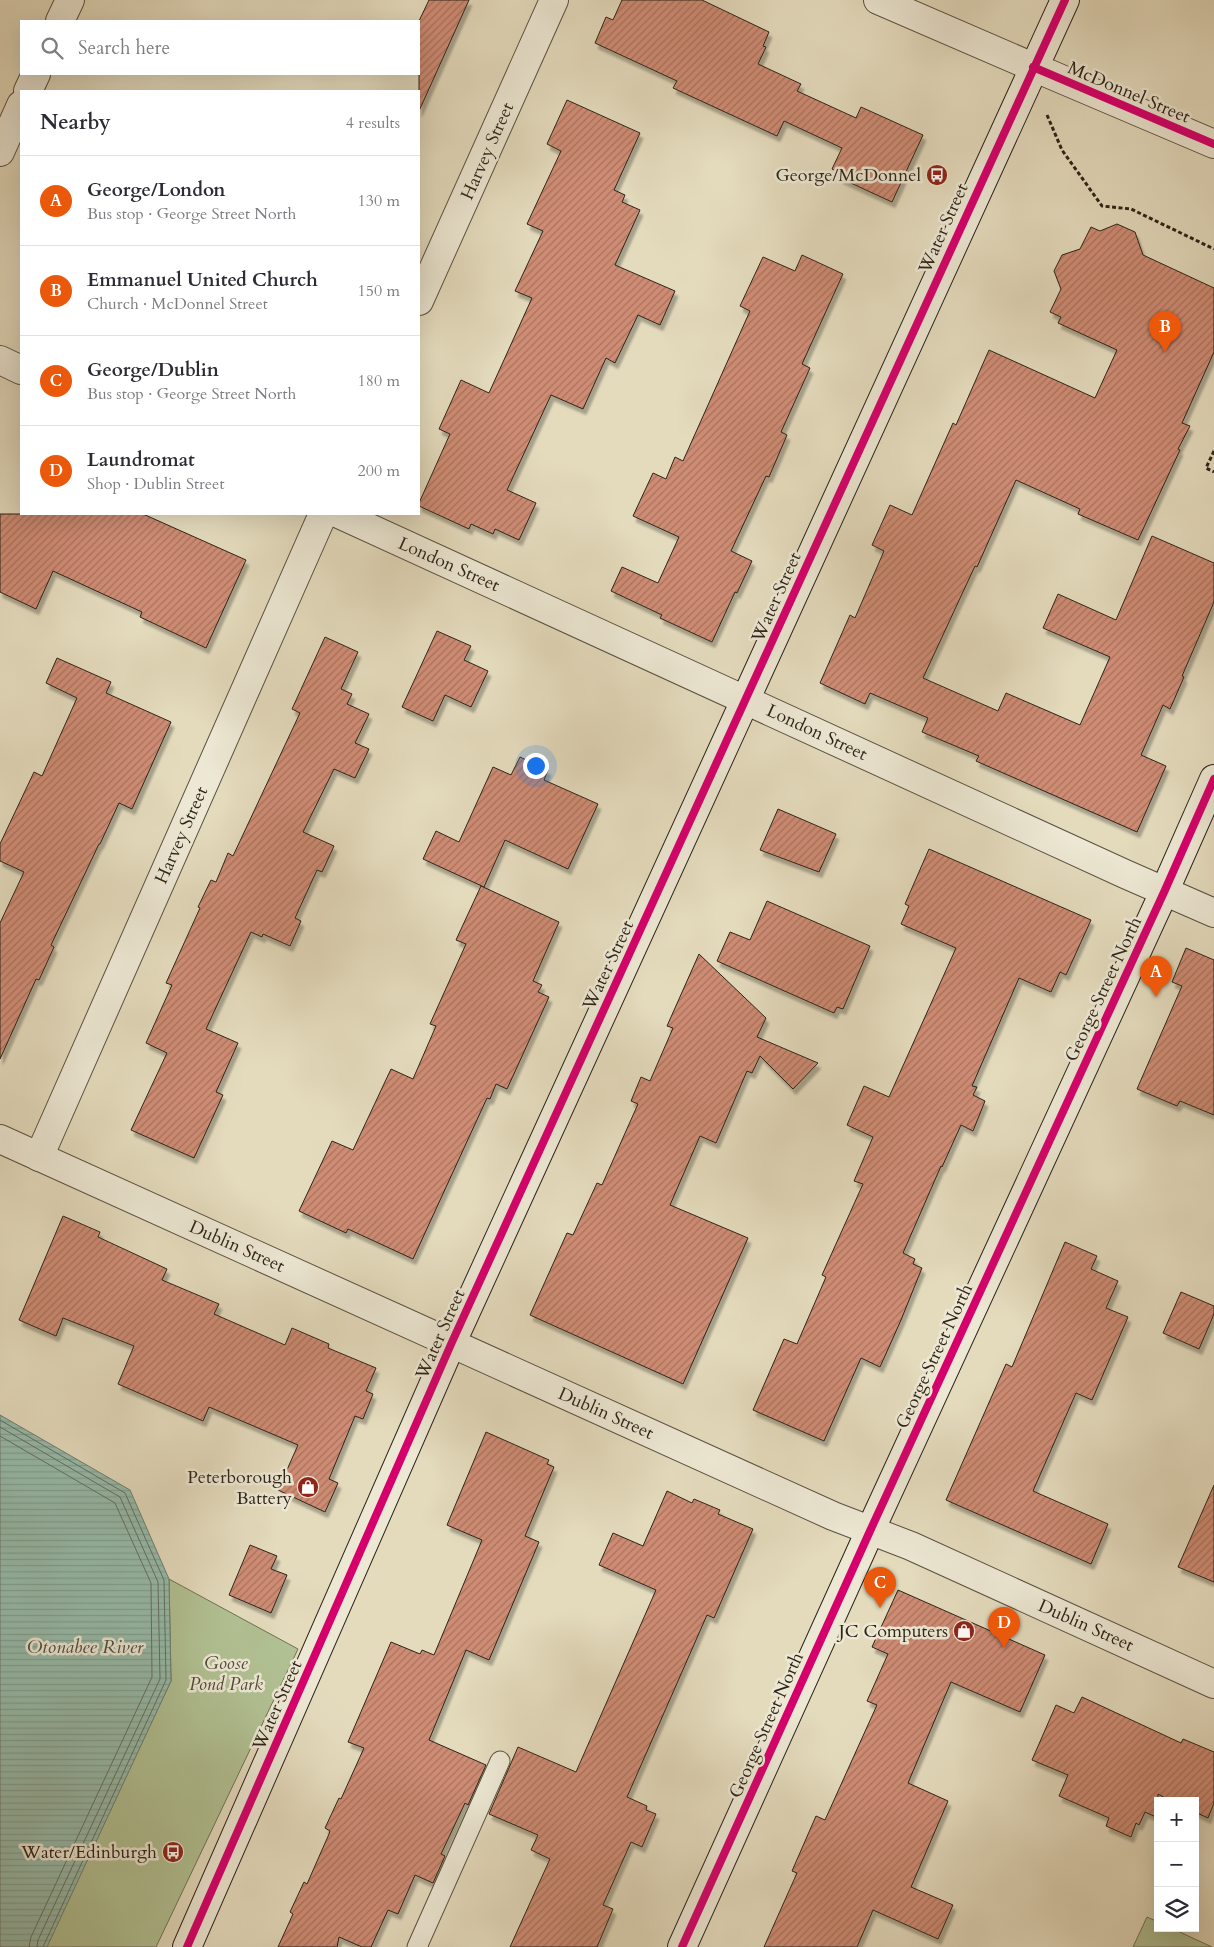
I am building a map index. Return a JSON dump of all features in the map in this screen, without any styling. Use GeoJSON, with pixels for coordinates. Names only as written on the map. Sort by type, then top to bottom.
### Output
{"type":"FeatureCollection","features":[{"type":"Feature","properties":{"kind":"street"},"geometry":{"type":"LineString","coordinates":[[60,20],[70,0]]}},
{"type":"Feature","properties":{"kind":"street","name":"Harvey Street"},"geometry":{"type":"LineString","coordinates":[[420,299],[554,0]]}},
{"type":"Feature","properties":{"kind":"street","name":"McDonnel Street"},"geometry":{"type":"LineString","coordinates":[[878,0],[1214,144]]}},
{"type":"Feature","properties":{"kind":"street","name":"Water Street"},"geometry":{"type":"LineString","coordinates":[[187,1947],[452,1342],[1065,0]]}},
{"type":"Feature","properties":{"kind":"street"},"geometry":{"type":"LineString","coordinates":[[28,90],[36,75]]}},
{"type":"Feature","properties":{"kind":"street"},"geometry":{"type":"LineString","coordinates":[[0,152],[20,108]]}},
{"type":"Feature","properties":{"kind":"street"},"geometry":{"type":"LineString","coordinates":[[0,360],[20,370]]}},
{"type":"Feature","properties":{"kind":"street","name":"Harvey Street"},"geometry":{"type":"LineString","coordinates":[[39,1157],[323,515]]}},
{"type":"Feature","properties":{"kind":"street","name":"London Street"},"geometry":{"type":"LineString","coordinates":[[341,515],[1214,913]]}},
{"type":"Feature","properties":{"kind":"street","name":"George Street North"},"geometry":{"type":"LineString","coordinates":[[682,1947],[1214,779]]}},
{"type":"Feature","properties":{"kind":"street","name":"Dublin Street"},"geometry":{"type":"LineString","coordinates":[[0,1139],[824,1512],[911,1546],[1214,1684]]}},
{"type":"Feature","properties":{"kind":"lane"},"geometry":{"type":"LineString","coordinates":[[418,1947],[500,1761]]}},
{"type":"Feature","properties":{"kind":"path"},"geometry":{"type":"LineString","coordinates":[[1044,110],[1062,150],[1102,206],[1131,209],[1214,249]]}},
{"type":"Feature","properties":{"kind":"path"},"geometry":{"type":"LineString","coordinates":[[1214,451],[1206,468],[1214,472]]}},
{"type":"Feature","properties":{"kind":"green space","name":"Goose Pond Park"},"geometry":{"type":"Polygon","coordinates":[[[169,1579],[298,1649],[156,1947],[45,1947],[171,1681],[169,1579]]]}},
{"type":"Feature","properties":{"kind":"green space"},"geometry":{"type":"Polygon","coordinates":[[[1147,1917],[1154,1920],[1154,1932],[1180,1932],[1212,1947],[1133,1947],[1147,1917]]]}},
{"type":"Feature","properties":{"kind":"water","name":"Otonabee River"},"geometry":{"type":"Polygon","coordinates":[[[0,1415],[130,1490],[169,1579],[171,1681],[47,1947],[0,1947],[0,1415]]]}},
{"type":"Feature","properties":{"kind":"building"},"geometry":{"type":"Polygon","coordinates":[[[429,0],[469,0],[420,109],[419,90],[419,20],[429,0]]]}},
{"type":"Feature","properties":{"kind":"building"},"geometry":{"type":"Polygon","coordinates":[[[622,0],[702,0],[769,32],[763,46],[766,47],[758,64],[801,84],[797,91],[856,118],[861,107],[923,135],[892,202],[840,178],[842,174],[832,169],[842,148],[784,121],[777,136],[673,88],[677,81],[595,43],[606,17],[613,20],[622,0]]]}},
{"type":"Feature","properties":{"kind":"building"},"geometry":{"type":"Polygon","coordinates":[[[567,100],[640,133],[614,190],[625,195],[622,202],[640,210],[615,265],[675,291],[660,325],[638,315],[615,363],[606,358],[583,409],[551,395],[507,490],[536,503],[519,540],[495,529],[493,534],[471,524],[469,529],[420,506],[420,501],[450,434],[439,429],[461,380],[489,393],[532,298],[515,291],[543,231],[527,224],[561,151],[547,144],[567,100]]]}},
{"type":"Feature","properties":{"kind":"building"},"geometry":{"type":"Polygon","coordinates":[[[1117,224],[1135,232],[1143,255],[1214,288],[1214,352],[1182,423],[1190,426],[1178,449],[1180,450],[1138,540],[1078,514],[1080,509],[1016,480],[977,567],[975,566],[923,678],[998,711],[1006,693],[1080,725],[1110,657],[1043,628],[1058,594],[1116,620],[1152,536],[1214,563],[1214,602],[1170,709],[1163,705],[1141,755],[1166,766],[1137,832],[976,761],[979,756],[922,732],[928,718],[870,693],[865,704],[820,683],[850,615],[855,618],[884,551],[872,545],[890,505],[912,515],[953,423],[956,425],[989,350],[1095,398],[1117,350],[1058,323],[1061,317],[1050,312],[1061,289],[1054,271],[1062,255],[1080,249],[1091,227],[1100,231],[1117,224]]]}},
{"type":"Feature","properties":{"kind":"building"},"geometry":{"type":"Polygon","coordinates":[[[802,255],[843,274],[802,364],[810,368],[781,432],[787,435],[769,477],[766,476],[731,551],[752,561],[737,593],[735,592],[712,642],[660,618],[662,615],[611,591],[622,567],[658,583],[679,537],[633,516],[653,473],[666,479],[675,457],[683,461],[750,311],[740,306],[763,257],[795,271],[802,255]]]}},
{"type":"Feature","properties":{"kind":"building"},"geometry":{"type":"Polygon","coordinates":[[[0,514],[145,515],[246,560],[206,648],[140,617],[142,612],[53,571],[36,609],[0,592],[0,514]]]}},
{"type":"Feature","properties":{"kind":"building"},"geometry":{"type":"Polygon","coordinates":[[[437,631],[471,646],[464,660],[488,671],[471,707],[445,695],[433,721],[402,707],[437,631]]]}},
{"type":"Feature","properties":{"kind":"building"},"geometry":{"type":"Polygon","coordinates":[[[325,637],[358,652],[341,689],[352,694],[347,704],[369,714],[355,743],[369,749],[355,778],[334,769],[303,832],[334,846],[322,872],[317,870],[295,918],[301,921],[290,946],[263,934],[262,937],[251,932],[206,1029],[238,1043],[216,1092],[223,1095],[194,1158],[131,1130],[167,1053],[146,1043],[172,985],[166,983],[200,908],[198,907],[211,880],[216,882],[228,853],[233,856],[300,713],[292,709],[325,637]]]}},
{"type":"Feature","properties":{"kind":"building"},"geometry":{"type":"Polygon","coordinates":[[[57,658],[111,682],[106,693],[171,722],[132,809],[119,803],[51,945],[54,947],[39,980],[36,979],[0,1059],[0,923],[24,872],[0,861],[0,844],[34,772],[42,776],[77,698],[46,683],[57,658]]]}},
{"type":"Feature","properties":{"kind":"building"},"geometry":{"type":"Polygon","coordinates":[[[520,757],[548,770],[544,780],[598,804],[568,869],[505,840],[484,887],[423,859],[436,831],[459,842],[493,767],[511,775],[520,757]]]}},
{"type":"Feature","properties":{"kind":"building"},"geometry":{"type":"Polygon","coordinates":[[[778,809],[836,834],[819,872],[760,850],[778,809]]]}},
{"type":"Feature","properties":{"kind":"building"},"geometry":{"type":"Polygon","coordinates":[[[929,849],[1091,920],[1066,975],[1060,972],[1051,992],[1019,978],[972,1086],[977,1087],[973,1095],[985,1101],[973,1131],[961,1125],[903,1253],[915,1259],[913,1264],[922,1268],[901,1320],[880,1367],[861,1358],[824,1441],[753,1410],[784,1339],[797,1344],[826,1277],[822,1275],[863,1184],[854,1181],[873,1137],[847,1125],[864,1086],[889,1097],[956,948],[901,924],[909,906],[905,904],[929,849]]]}},
{"type":"Feature","properties":{"kind":"building"},"geometry":{"type":"Polygon","coordinates":[[[481,886],[559,922],[533,981],[542,985],[538,992],[549,997],[507,1089],[496,1084],[490,1099],[487,1098],[413,1259],[348,1229],[346,1233],[299,1211],[332,1141],[353,1150],[391,1069],[413,1079],[436,1026],[430,1024],[466,944],[456,940],[481,886]]]}},
{"type":"Feature","properties":{"kind":"building"},"geometry":{"type":"Polygon","coordinates":[[[767,901],[870,946],[843,1009],[837,1007],[834,1013],[717,961],[730,932],[750,940],[767,901]]]}},
{"type":"Feature","properties":{"kind":"building"},"geometry":{"type":"Polygon","coordinates":[[[1186,948],[1214,960],[1214,1115],[1180,1101],[1177,1106],[1137,1089],[1182,986],[1172,982],[1186,948]]]}},
{"type":"Feature","properties":{"kind":"building"},"geometry":{"type":"Polygon","coordinates":[[[699,954],[766,1018],[757,1037],[818,1063],[793,1089],[760,1056],[752,1073],[747,1071],[716,1143],[700,1136],[670,1205],[748,1238],[683,1384],[530,1315],[567,1233],[573,1235],[597,1183],[602,1185],[638,1104],[631,1101],[641,1077],[650,1081],[673,1028],[667,1026],[699,954]]]}},
{"type":"Feature","properties":{"kind":"building"},"geometry":{"type":"Polygon","coordinates":[[[63,1216],[100,1232],[98,1237],[167,1269],[162,1280],[219,1304],[214,1314],[285,1345],[292,1328],[329,1344],[328,1348],[376,1368],[366,1391],[373,1394],[363,1419],[355,1416],[329,1479],[338,1483],[325,1512],[278,1490],[298,1445],[209,1407],[203,1421],[118,1384],[134,1346],[63,1318],[56,1336],[19,1320],[63,1216]]]}},
{"type":"Feature","properties":{"kind":"building"},"geometry":{"type":"Polygon","coordinates":[[[1065,1242],[1097,1256],[1091,1269],[1118,1281],[1106,1308],[1128,1317],[1092,1400],[1076,1393],[1033,1491],[1108,1524],[1091,1564],[946,1500],[1006,1364],[1012,1367],[1065,1242]]]}},
{"type":"Feature","properties":{"kind":"building"},"geometry":{"type":"Polygon","coordinates":[[[1181,1292],[1214,1306],[1214,1314],[1199,1349],[1163,1333],[1181,1292]]]}},
{"type":"Feature","properties":{"kind":"building"},"geometry":{"type":"Polygon","coordinates":[[[486,1432],[549,1460],[547,1464],[554,1467],[525,1536],[539,1542],[489,1660],[466,1650],[429,1740],[486,1765],[468,1805],[465,1803],[441,1854],[445,1856],[433,1883],[415,1875],[398,1914],[388,1910],[371,1947],[362,1947],[339,1937],[337,1947],[278,1947],[293,1914],[290,1912],[304,1882],[307,1884],[329,1834],[330,1831],[325,1828],[339,1798],[341,1799],[364,1748],[348,1742],[391,1642],[420,1654],[422,1650],[434,1655],[482,1540],[447,1525],[486,1432]]]}},
{"type":"Feature","properties":{"kind":"building"},"geometry":{"type":"Polygon","coordinates":[[[1214,1485],[1214,1582],[1178,1567],[1214,1485]]]}},
{"type":"Feature","properties":{"kind":"building"},"geometry":{"type":"Polygon","coordinates":[[[667,1491],[692,1503],[694,1499],[720,1510],[718,1514],[753,1529],[714,1618],[707,1615],[627,1797],[647,1806],[646,1810],[656,1814],[642,1847],[631,1842],[603,1905],[613,1909],[597,1947],[510,1947],[550,1859],[531,1850],[538,1835],[489,1814],[518,1747],[576,1772],[656,1590],[599,1565],[613,1533],[643,1546],[667,1491]]]}},
{"type":"Feature","properties":{"kind":"building"},"geometry":{"type":"Polygon","coordinates":[[[250,1545],[277,1556],[271,1569],[287,1575],[271,1613],[229,1595],[250,1545]]]}},
{"type":"Feature","properties":{"kind":"building"},"geometry":{"type":"Polygon","coordinates":[[[898,1590],[1045,1655],[1020,1712],[951,1682],[908,1783],[948,1801],[911,1887],[953,1905],[938,1939],[873,1910],[857,1947],[764,1947],[797,1873],[792,1871],[816,1816],[825,1820],[877,1705],[867,1701],[888,1654],[872,1647],[898,1590]]]}},
{"type":"Feature","properties":{"kind":"building"},"geometry":{"type":"Polygon","coordinates":[[[1082,1697],[1181,1743],[1183,1739],[1214,1752],[1214,1803],[1208,1818],[1199,1814],[1199,1797],[1164,1797],[1158,1794],[1158,1797],[1154,1797],[1154,1816],[1145,1812],[1139,1825],[1136,1823],[1131,1837],[1106,1826],[1109,1818],[1059,1796],[1068,1775],[1032,1760],[1056,1705],[1074,1713],[1082,1697]]]}},
{"type":"Feature","properties":{"kind":"cycle path"},"geometry":{"type":"LineString","coordinates":[[187,1947],[452,1342],[1065,0]]}},
{"type":"Feature","properties":{"kind":"cycle path"},"geometry":{"type":"LineString","coordinates":[[1033,67],[1214,144]]}},
{"type":"Feature","properties":{"kind":"cycle path"},"geometry":{"type":"LineString","coordinates":[[682,1947],[1214,779]]}},
{"type":"Feature","properties":{"kind":"place","name":"George/McDonnel"},"geometry":{"type":"Point","coordinates":[937,175]}},
{"type":"Feature","properties":{"kind":"place","name":"Emmanuel United Church"},"geometry":{"type":"Point","coordinates":[1165,352]}},
{"type":"Feature","properties":{"kind":"place","name":"George/London"},"geometry":{"type":"Point","coordinates":[1156,997]}},
{"type":"Feature","properties":{"kind":"place","name":"Peterborough Battery"},"geometry":{"type":"Point","coordinates":[308,1487]}},
{"type":"Feature","properties":{"kind":"place","name":"George/Dublin"},"geometry":{"type":"Point","coordinates":[880,1608]}},
{"type":"Feature","properties":{"kind":"place","name":"JC Computers"},"geometry":{"type":"Point","coordinates":[964,1631]}},
{"type":"Feature","properties":{"kind":"place","name":"Laundromat"},"geometry":{"type":"Point","coordinates":[1004,1648]}},
{"type":"Feature","properties":{"kind":"place","name":"Water/Edinburgh"},"geometry":{"type":"Point","coordinates":[173,1852]}}]}
